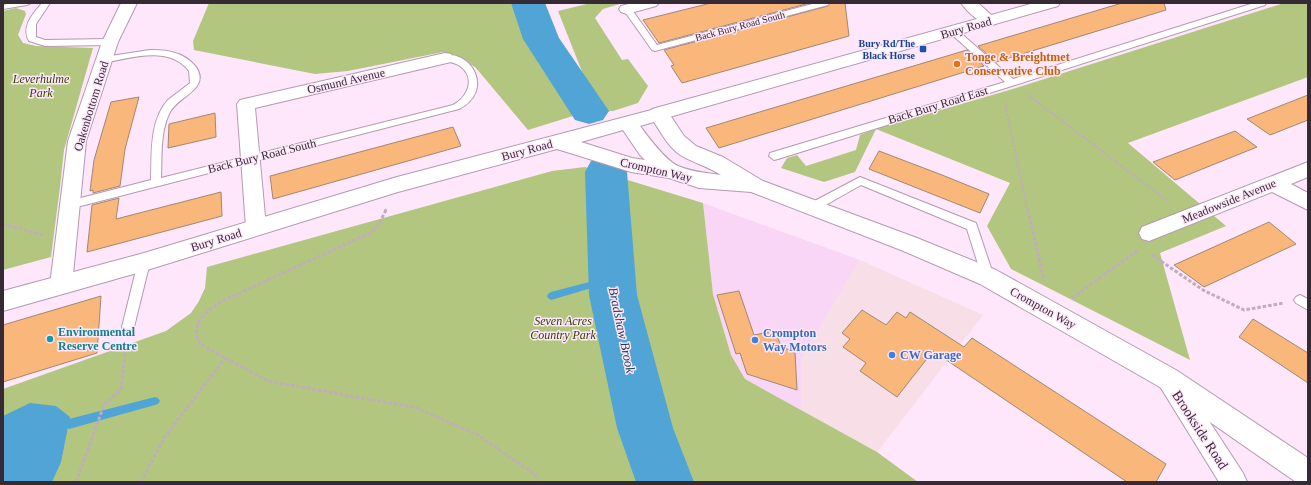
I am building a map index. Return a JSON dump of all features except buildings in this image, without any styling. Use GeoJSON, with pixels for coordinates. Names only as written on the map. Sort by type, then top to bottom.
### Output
{"type":"FeatureCollection","features":[{"type":"Feature","properties":{"kind":"main road","name":"Bury Road"},"geometry":{"type":"LineString","coordinates":[[3,301],[144,262],[397,185],[628,123],[1052,3]]}},
{"type":"Feature","properties":{"kind":"main road","name":"Crompton Way"},"geometry":{"type":"LineString","coordinates":[[659,114],[682,146],[700,156],[716,162],[756,186],[909,244],[988,277],[1167,378],[1308,474]]}},
{"type":"Feature","properties":{"kind":"main road"},"geometry":{"type":"LineString","coordinates":[[628,123],[647,150],[670,171]]}},
{"type":"Feature","properties":{"kind":"main road","name":"Crompton Way"},"geometry":{"type":"LineString","coordinates":[[558,142],[631,165],[670,171],[699,180],[756,186]]}},
{"type":"Feature","properties":{"kind":"street","name":"Oakenbottom Road"},"geometry":{"type":"LineString","coordinates":[[61,285],[77,141],[110,42],[129,3]]}},
{"type":"Feature","properties":{"kind":"street"},"geometry":{"type":"LineString","coordinates":[[627,9],[651,3]]}},
{"type":"Feature","properties":{"kind":"street"},"geometry":{"type":"LineString","coordinates":[[969,3],[990,21]]}},
{"type":"Feature","properties":{"kind":"street","name":"Osmund Avenue"},"geometry":{"type":"LineString","coordinates":[[250,159],[246,104],[445,58]]}},
{"type":"Feature","properties":{"kind":"street"},"geometry":{"type":"LineString","coordinates":[[250,159],[256,227]]}},
{"type":"Feature","properties":{"kind":"street","name":"Meadowside Avenue"},"geometry":{"type":"LineString","coordinates":[[1146,244],[1188,217],[1308,169]]}},
{"type":"Feature","properties":{"kind":"street"},"geometry":{"type":"LineString","coordinates":[[1272,183],[1308,202]]}},
{"type":"Feature","properties":{"kind":"street","name":"Brookside Road"},"geometry":{"type":"LineString","coordinates":[[1167,378],[1234,482]]}},
{"type":"Feature","properties":{"kind":"lane"},"geometry":{"type":"LineString","coordinates":[[3,7],[27,3]]}},
{"type":"Feature","properties":{"kind":"lane"},"geometry":{"type":"LineString","coordinates":[[46,3],[32,21],[29,31],[32,39],[45,43],[110,42]]}},
{"type":"Feature","properties":{"kind":"lane","name":"Back Bury Road South"},"geometry":{"type":"LineString","coordinates":[[627,9],[655,48],[825,3]]}},
{"type":"Feature","properties":{"kind":"lane","name":"Back Bury Road East"},"geometry":{"type":"LineString","coordinates":[[774,156],[1012,83],[1261,3]]}},
{"type":"Feature","properties":{"kind":"lane"},"geometry":{"type":"LineString","coordinates":[[953,31],[1012,83]]}},
{"type":"Feature","properties":{"kind":"lane"},"geometry":{"type":"LineString","coordinates":[[104,60],[155,52],[173,54],[187,62],[195,70],[195,81],[190,88],[168,107],[160,125],[156,183]]}},
{"type":"Feature","properties":{"kind":"lane","name":"Back Bury Road South"},"geometry":{"type":"LineString","coordinates":[[69,205],[456,108],[468,98],[473,86],[473,76],[469,69],[458,61],[445,58]]}},
{"type":"Feature","properties":{"kind":"lane"},"geometry":{"type":"LineString","coordinates":[[811,208],[860,181],[972,226],[988,277]]}},
{"type":"Feature","properties":{"kind":"lane"},"geometry":{"type":"LineString","coordinates":[[128,327],[144,262]]}},
{"type":"Feature","properties":{"kind":"path"},"geometry":{"type":"LineString","coordinates":[[1188,217],[1012,83],[1005,105],[1051,313],[1146,244],[1203,290],[1244,310],[1304,303]]}},
{"type":"Feature","properties":{"kind":"path"},"geometry":{"type":"LineString","coordinates":[[397,185],[379,224],[372,232],[220,302],[199,320],[195,328],[196,337],[200,344],[268,381],[417,408],[478,435],[536,475],[537,482]]}},
{"type":"Feature","properties":{"kind":"path"},"geometry":{"type":"LineString","coordinates":[[3,224],[65,240]]}},
{"type":"Feature","properties":{"kind":"path"},"geometry":{"type":"LineString","coordinates":[[76,482],[104,406],[121,389],[128,327]]}},
{"type":"Feature","properties":{"kind":"path"},"geometry":{"type":"LineString","coordinates":[[141,482],[164,438],[225,358]]}},
{"type":"Feature","properties":{"kind":"shaded area"},"geometry":{"type":"Polygon","coordinates":[[[703,203],[860,260],[801,359],[801,410],[745,379],[731,355],[713,294],[703,203]]]}},
{"type":"Feature","properties":{"kind":"shaded area"},"geometry":{"type":"Polygon","coordinates":[[[860,260],[983,315],[877,452],[801,410],[801,359],[860,260]]]}},
{"type":"Feature","properties":{"kind":"green space"},"geometry":{"type":"Polygon","coordinates":[[[209,3],[528,3],[541,39],[589,111],[528,130],[476,68],[462,58],[443,52],[348,71],[315,74],[194,50],[193,41],[209,3]]]}},
{"type":"Feature","properties":{"kind":"green space"},"geometry":{"type":"Polygon","coordinates":[[[591,3],[623,3],[603,9],[595,18],[622,60],[628,59],[648,86],[638,103],[613,111],[598,112],[558,11],[591,3]]]}},
{"type":"Feature","properties":{"kind":"green space"},"geometry":{"type":"Polygon","coordinates":[[[1284,3],[1308,3],[1308,77],[1128,143],[1226,226],[1160,253],[1190,360],[1011,269],[987,226],[1010,183],[876,129],[1016,88],[1284,3]]]}},
{"type":"Feature","properties":{"kind":"green space","name":"Leverhulme Park"},"geometry":{"type":"Polygon","coordinates":[[[16,8],[25,11],[26,14],[18,35],[23,43],[36,46],[93,48],[64,150],[51,257],[3,270],[3,11],[16,8]]]}},
{"type":"Feature","properties":{"kind":"green space"},"geometry":{"type":"Polygon","coordinates":[[[876,129],[855,172],[824,182],[781,168],[787,158],[797,155],[806,166],[856,150],[860,135],[876,129]]]}},
{"type":"Feature","properties":{"kind":"green space","name":"Seven Acres Country Park"},"geometry":{"type":"Polygon","coordinates":[[[585,167],[703,203],[713,294],[731,355],[745,379],[877,452],[918,482],[3,482],[3,389],[166,331],[191,313],[199,301],[205,288],[207,267],[552,171],[585,167]]]}},
{"type":"Feature","properties":{"kind":"water"},"geometry":{"type":"Polygon","coordinates":[[[30,403],[56,406],[70,417],[61,462],[52,482],[3,482],[3,416],[30,403]]]}},
{"type":"Feature","properties":{"kind":"waterway","name":"Bradshaw Brook"},"geometry":{"type":"LineString","coordinates":[[528,3],[541,39],[589,111]]}},
{"type":"Feature","properties":{"kind":"waterway","name":"Bradshaw Brook"},"geometry":{"type":"LineString","coordinates":[[606,172],[613,295],[645,428],[665,482]]}},
{"type":"Feature","properties":{"kind":"waterway"},"geometry":{"type":"LineString","coordinates":[[551,296],[612,279]]}},
{"type":"Feature","properties":{"kind":"waterway"},"geometry":{"type":"LineString","coordinates":[[69,424],[155,401]]}},
{"type":"Feature","properties":{"kind":"place","name":"Bury Rd/The Black Horse"},"geometry":{"type":"Point","coordinates":[923,49]}},
{"type":"Feature","properties":{"kind":"place","name":"Tonge & Breightmet Conservative Club"},"geometry":{"type":"Point","coordinates":[957,64]}},
{"type":"Feature","properties":{"kind":"place","name":"Environmental Reserve Centre"},"geometry":{"type":"Point","coordinates":[50,339]}},
{"type":"Feature","properties":{"kind":"place","name":"Crompton Way Motors"},"geometry":{"type":"Point","coordinates":[755,340]}},
{"type":"Feature","properties":{"kind":"place","name":"CW Garage"},"geometry":{"type":"Point","coordinates":[892,355]}}]}
